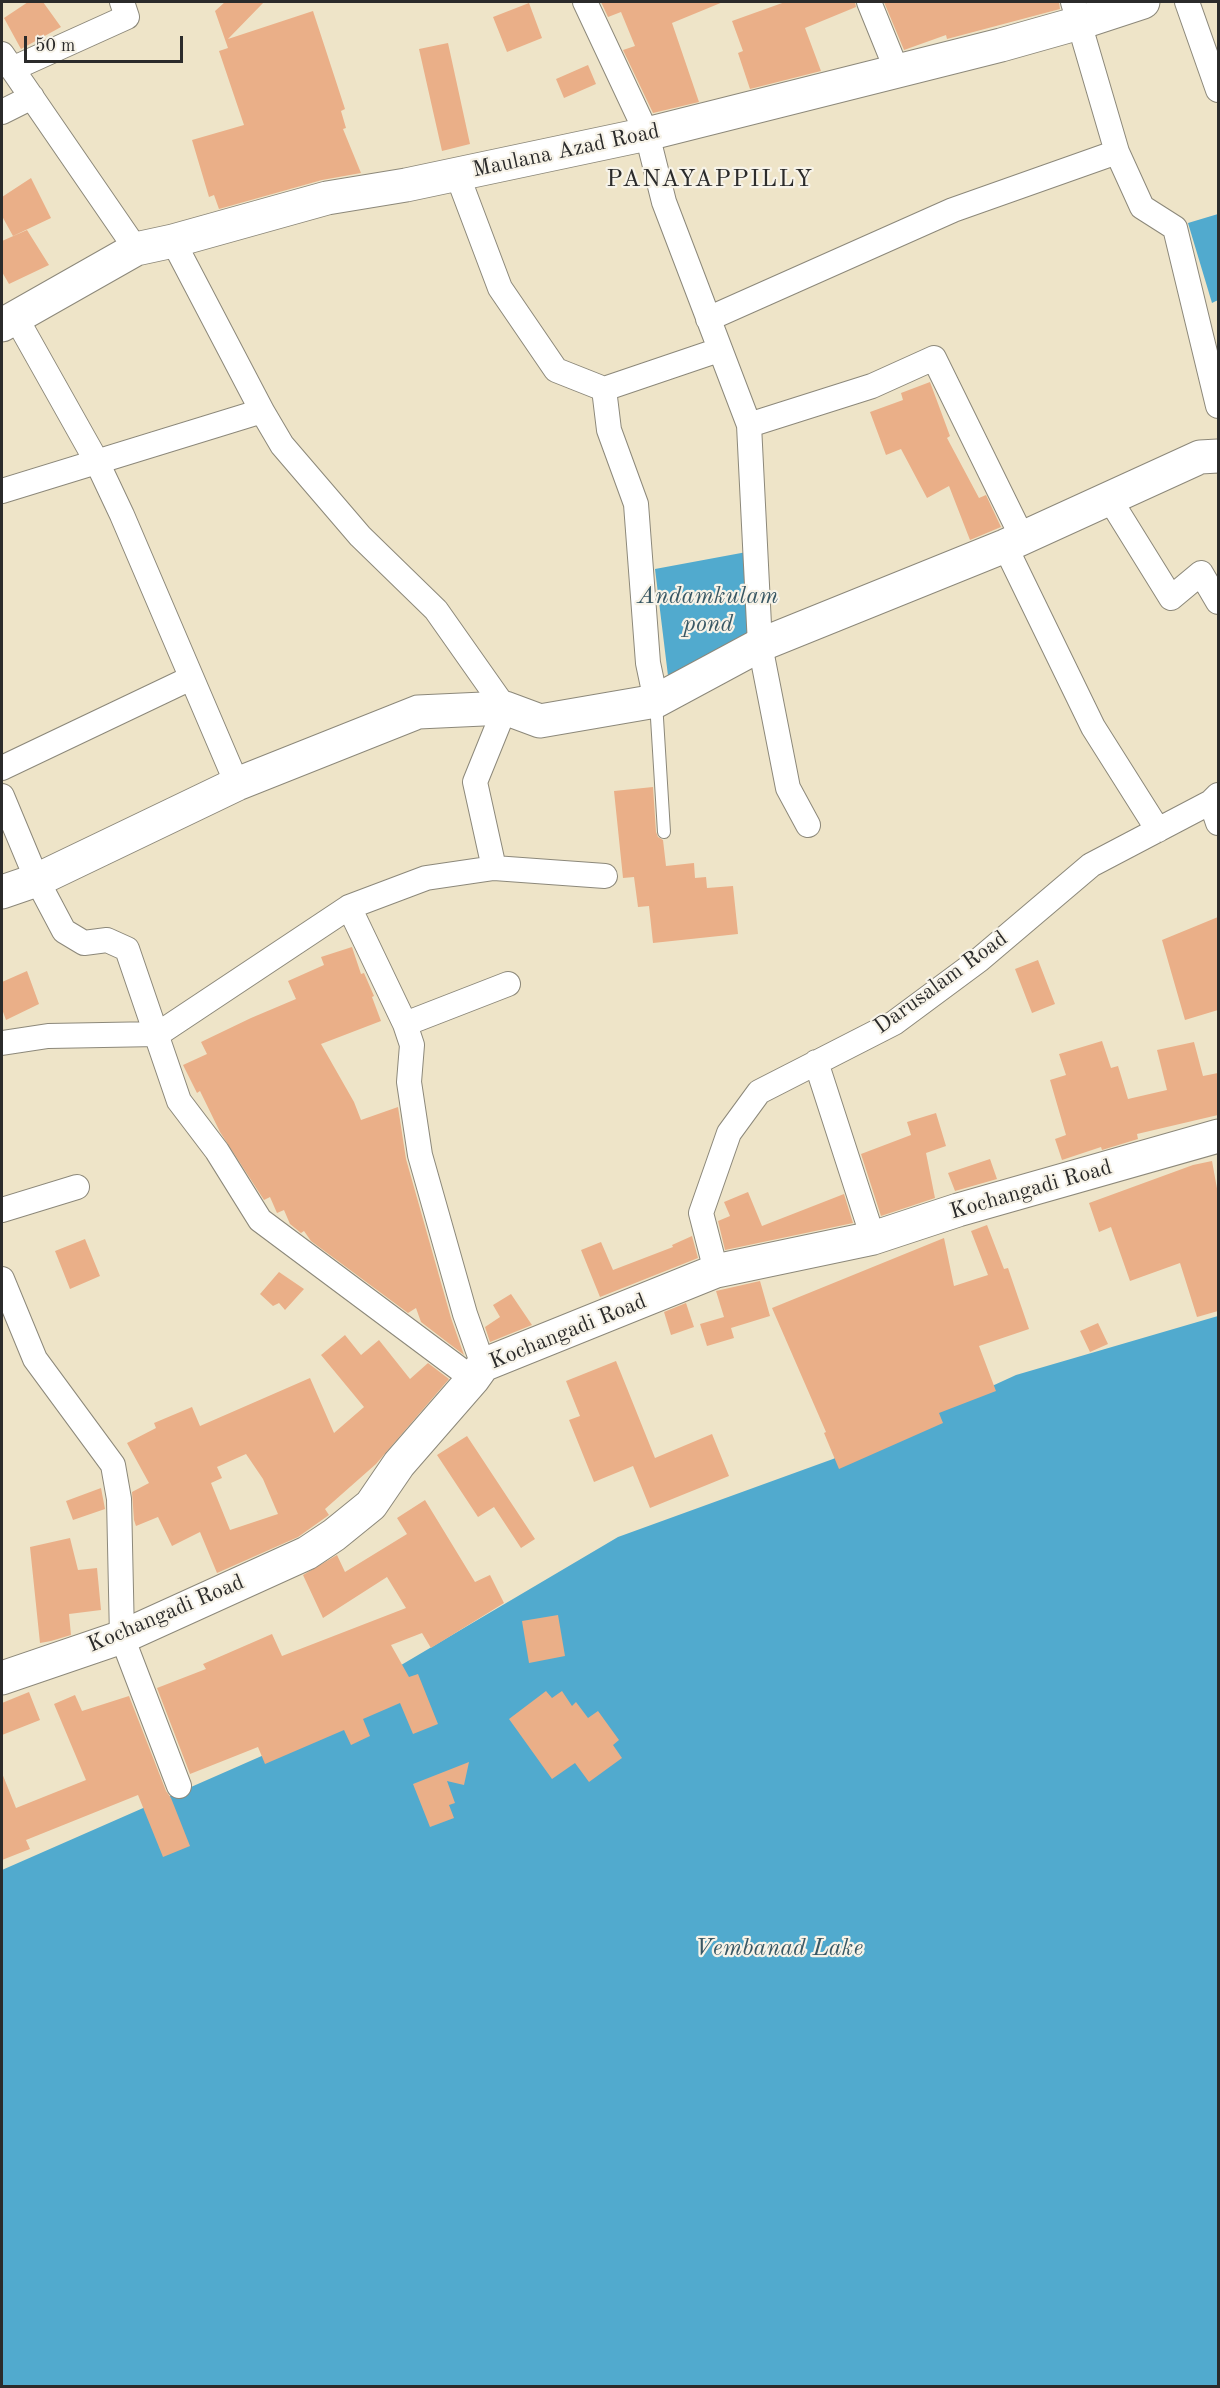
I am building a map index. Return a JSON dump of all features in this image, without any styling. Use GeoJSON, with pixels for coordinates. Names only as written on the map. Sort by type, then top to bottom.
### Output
{"type":"FeatureCollection","features":[{"type":"Feature","properties":{"kind":"street"},"geometry":{"type":"LineString","coordinates":[[122,2],[128,17],[7,61],[136,249]]}},
{"type":"Feature","properties":{"kind":"street"},"geometry":{"type":"LineString","coordinates":[[585,2],[647,134],[664,202],[749,425],[760,645],[788,788],[808,825]]}},
{"type":"Feature","properties":{"kind":"street"},"geometry":{"type":"LineString","coordinates":[[869,2],[897,71]]}},
{"type":"Feature","properties":{"kind":"street","name":"Maulana Azad Road"},"geometry":{"type":"LineString","coordinates":[[8,320],[136,249],[173,242],[327,198],[457,174],[647,134],[897,71],[1076,12],[1143,2]]}},
{"type":"Feature","properties":{"kind":"street"},"geometry":{"type":"LineString","coordinates":[[1187,2],[1218,90]]}},
{"type":"Feature","properties":{"kind":"street"},"geometry":{"type":"LineString","coordinates":[[1076,12],[1117,152],[1142,207],[1175,228],[1218,406]]}},
{"type":"Feature","properties":{"kind":"street"},"geometry":{"type":"LineString","coordinates":[[2,112],[32,97]]}},
{"type":"Feature","properties":{"kind":"street"},"geometry":{"type":"LineString","coordinates":[[708,319],[952,210],[1117,152]]}},
{"type":"Feature","properties":{"kind":"street"},"geometry":{"type":"LineString","coordinates":[[457,174],[500,288],[556,370],[604,389],[719,350]]}},
{"type":"Feature","properties":{"kind":"street"},"geometry":{"type":"LineString","coordinates":[[173,242],[282,445],[360,536],[436,610],[505,708]]}},
{"type":"Feature","properties":{"kind":"street"},"geometry":{"type":"LineString","coordinates":[[8,320],[98,462],[237,784]]}},
{"type":"Feature","properties":{"kind":"street"},"geometry":{"type":"LineString","coordinates":[[749,425],[872,386],[934,358],[1093,727],[1158,830]]}},
{"type":"Feature","properties":{"kind":"street"},"geometry":{"type":"LineString","coordinates":[[604,389],[609,430],[636,504],[648,663],[656,701]]}},
{"type":"Feature","properties":{"kind":"street"},"geometry":{"type":"LineString","coordinates":[[2,492],[262,411]]}},
{"type":"Feature","properties":{"kind":"street"},"geometry":{"type":"LineString","coordinates":[[2,892],[37,880],[237,784],[418,712],[505,708],[540,721],[656,701],[760,645],[1013,541],[1200,457],[1218,456]]}},
{"type":"Feature","properties":{"kind":"street"},"geometry":{"type":"LineString","coordinates":[[1108,498],[1171,598],[1201,573],[1218,602]]}},
{"type":"Feature","properties":{"kind":"street"},"geometry":{"type":"LineString","coordinates":[[2,768],[191,678]]}},
{"type":"Feature","properties":{"kind":"street"},"geometry":{"type":"LineString","coordinates":[[494,868],[475,782],[505,708]]}},
{"type":"Feature","properties":{"kind":"street"},"geometry":{"type":"LineString","coordinates":[[2,796],[37,880],[64,931],[84,943],[107,940],[127,949],[158,1034],[179,1101],[217,1151],[260,1220],[478,1372]]}},
{"type":"Feature","properties":{"kind":"street","name":"Darusalam Road"},"geometry":{"type":"LineString","coordinates":[[716,1271],[700,1213],[729,1133],[759,1092],[894,1023],[979,960],[1091,865],[1158,830],[1216,807]]}},
{"type":"Feature","properties":{"kind":"street"},"geometry":{"type":"LineString","coordinates":[[2,1043],[48,1036],[158,1034],[349,907],[426,878],[494,868],[605,876]]}},
{"type":"Feature","properties":{"kind":"street"},"geometry":{"type":"LineString","coordinates":[[349,907],[405,1023],[412,1045],[409,1082],[420,1155],[465,1314],[478,1372]]}},
{"type":"Feature","properties":{"kind":"street"},"geometry":{"type":"LineString","coordinates":[[405,1023],[508,984]]}},
{"type":"Feature","properties":{"kind":"street"},"geometry":{"type":"LineString","coordinates":[[816,1062],[873,1238]]}},
{"type":"Feature","properties":{"kind":"street","name":"Kochangadi Road"},"geometry":{"type":"LineString","coordinates":[[2,1678],[122,1637],[307,1553],[334,1535],[370,1505],[399,1464],[478,1372],[716,1271],[873,1238],[958,1210],[1218,1136]]}},
{"type":"Feature","properties":{"kind":"street"},"geometry":{"type":"LineString","coordinates":[[2,1210],[77,1187]]}},
{"type":"Feature","properties":{"kind":"street"},"geometry":{"type":"LineString","coordinates":[[2,1279],[35,1359],[113,1465],[119,1499],[122,1637],[179,1786]]}},
{"type":"Feature","properties":{"kind":"lane"},"geometry":{"type":"LineString","coordinates":[[656,701],[664,832]]}},
{"type":"Feature","properties":{"kind":"water"},"geometry":{"type":"Polygon","coordinates":[[[1218,214],[1218,300],[1212,303],[1188,223],[1218,214]]]}},
{"type":"Feature","properties":{"kind":"water","name":"Andamkulam pond"},"geometry":{"type":"Polygon","coordinates":[[[752,551],[756,640],[669,684],[655,569],[752,551]]]}},
{"type":"Feature","properties":{"kind":"water","name":"Vembanad Lake"},"geometry":{"type":"Polygon","coordinates":[[[1218,1316],[1218,2386],[2,2386],[2,1870],[355,1715],[369,1684],[618,1537],[833,1459],[1016,1375],[1218,1316]]]}},
{"type":"Feature","properties":{"kind":"building"},"geometry":{"type":"Polygon","coordinates":[[[28,2],[43,2],[61,27],[21,49],[4,18],[28,2]]]}},
{"type":"Feature","properties":{"kind":"building"},"geometry":{"type":"Polygon","coordinates":[[[225,2],[264,2],[228,39],[313,11],[345,109],[341,111],[346,128],[343,129],[361,173],[322,180],[219,209],[214,195],[209,197],[192,140],[244,125],[219,51],[228,48],[215,11],[225,2]]]}},
{"type":"Feature","properties":{"kind":"building"},"geometry":{"type":"Polygon","coordinates":[[[601,2],[723,2],[672,23],[699,102],[653,113],[623,50],[635,46],[621,12],[608,17],[601,2]]]}},
{"type":"Feature","properties":{"kind":"building"},"geometry":{"type":"Polygon","coordinates":[[[785,2],[855,2],[856,7],[805,28],[821,71],[750,89],[738,53],[743,51],[732,21],[785,2]]]}},
{"type":"Feature","properties":{"kind":"building"},"geometry":{"type":"Polygon","coordinates":[[[884,2],[1059,2],[1060,9],[947,39],[946,35],[904,50],[884,2]]]}},
{"type":"Feature","properties":{"kind":"building"},"geometry":{"type":"Polygon","coordinates":[[[529,3],[542,38],[507,52],[493,17],[529,3]]]}},
{"type":"Feature","properties":{"kind":"building"},"geometry":{"type":"Polygon","coordinates":[[[448,43],[470,144],[442,151],[419,49],[448,43]]]}},
{"type":"Feature","properties":{"kind":"building"},"geometry":{"type":"Polygon","coordinates":[[[588,65],[596,84],[564,98],[556,79],[588,65]]]}},
{"type":"Feature","properties":{"kind":"building"},"geometry":{"type":"Polygon","coordinates":[[[31,178],[51,218],[13,236],[2,216],[2,197],[31,178]]]}},
{"type":"Feature","properties":{"kind":"building"},"geometry":{"type":"Polygon","coordinates":[[[27,230],[49,265],[9,284],[2,272],[2,241],[27,230]]]}},
{"type":"Feature","properties":{"kind":"building"},"geometry":{"type":"Polygon","coordinates":[[[930,382],[950,436],[947,438],[979,498],[986,495],[1001,527],[970,540],[949,486],[927,498],[901,449],[886,455],[870,412],[903,400],[901,393],[930,382]]]}},
{"type":"Feature","properties":{"kind":"building"},"geometry":{"type":"Polygon","coordinates":[[[653,787],[656,832],[663,840],[666,866],[694,863],[695,878],[706,877],[707,888],[733,886],[738,934],[653,943],[649,906],[638,907],[634,877],[623,878],[614,791],[653,787]]]}},
{"type":"Feature","properties":{"kind":"building"},"geometry":{"type":"Polygon","coordinates":[[[1218,917],[1218,1010],[1185,1020],[1162,940],[1218,917]]]}},
{"type":"Feature","properties":{"kind":"building"},"geometry":{"type":"Polygon","coordinates":[[[352,947],[361,974],[364,973],[374,996],[372,997],[381,1021],[321,1044],[354,1102],[361,1120],[398,1107],[406,1159],[451,1318],[464,1355],[421,1322],[416,1308],[408,1313],[311,1241],[304,1231],[301,1233],[290,1224],[284,1210],[277,1213],[270,1197],[264,1200],[220,1132],[200,1091],[197,1093],[183,1065],[207,1054],[201,1042],[296,999],[288,981],[324,965],[321,957],[352,947]]]}},
{"type":"Feature","properties":{"kind":"building"},"geometry":{"type":"Polygon","coordinates":[[[1038,960],[1055,1004],[1032,1013],[1015,969],[1038,960]]]}},
{"type":"Feature","properties":{"kind":"building"},"geometry":{"type":"Polygon","coordinates":[[[27,971],[39,1004],[6,1020],[2,1009],[2,982],[27,971]]]}},
{"type":"Feature","properties":{"kind":"building"},"geometry":{"type":"Polygon","coordinates":[[[1102,1041],[1111,1068],[1118,1066],[1128,1099],[1167,1090],[1157,1050],[1194,1042],[1203,1076],[1218,1073],[1218,1115],[1137,1134],[1138,1139],[1102,1150],[1101,1147],[1062,1160],[1055,1139],[1066,1135],[1050,1080],[1066,1075],[1059,1054],[1102,1041]]]}},
{"type":"Feature","properties":{"kind":"building"},"geometry":{"type":"Polygon","coordinates":[[[936,1113],[946,1146],[926,1153],[935,1198],[881,1216],[861,1154],[911,1135],[907,1122],[936,1113]]]}},
{"type":"Feature","properties":{"kind":"building"},"geometry":{"type":"Polygon","coordinates":[[[990,1159],[997,1179],[955,1191],[948,1173],[990,1159]]]}},
{"type":"Feature","properties":{"kind":"building"},"geometry":{"type":"Polygon","coordinates":[[[1212,1161],[1218,1194],[1218,1311],[1197,1317],[1180,1263],[1130,1281],[1111,1227],[1099,1232],[1089,1203],[1193,1165],[1212,1161]]]}},
{"type":"Feature","properties":{"kind":"building"},"geometry":{"type":"Polygon","coordinates":[[[748,1192],[762,1226],[844,1194],[853,1223],[725,1250],[718,1221],[730,1216],[724,1202],[748,1192]]]}},
{"type":"Feature","properties":{"kind":"building"},"geometry":{"type":"Polygon","coordinates":[[[987,1225],[1004,1269],[1008,1268],[1029,1329],[979,1346],[996,1391],[939,1413],[943,1423],[839,1469],[824,1433],[826,1432],[772,1308],[944,1238],[954,1286],[988,1275],[971,1231],[987,1225]]]}},
{"type":"Feature","properties":{"kind":"building"},"geometry":{"type":"Polygon","coordinates":[[[692,1236],[698,1258],[600,1297],[581,1250],[601,1242],[613,1270],[673,1247],[672,1245],[692,1236]]]}},
{"type":"Feature","properties":{"kind":"building"},"geometry":{"type":"Polygon","coordinates":[[[85,1239],[100,1276],[70,1289],[55,1251],[85,1239]]]}},
{"type":"Feature","properties":{"kind":"building"},"geometry":{"type":"Polygon","coordinates":[[[279,1272],[304,1289],[285,1310],[279,1303],[273,1306],[260,1294],[279,1272]]]}},
{"type":"Feature","properties":{"kind":"building"},"geometry":{"type":"Polygon","coordinates":[[[760,1281],[770,1316],[731,1328],[734,1338],[707,1346],[700,1324],[724,1317],[716,1291],[760,1281]]]}},
{"type":"Feature","properties":{"kind":"building"},"geometry":{"type":"Polygon","coordinates":[[[511,1294],[532,1325],[490,1342],[485,1327],[500,1317],[493,1305],[511,1294]]]}},
{"type":"Feature","properties":{"kind":"building"},"geometry":{"type":"Polygon","coordinates":[[[686,1303],[694,1327],[671,1335],[664,1312],[686,1303]]]}},
{"type":"Feature","properties":{"kind":"building"},"geometry":{"type":"Polygon","coordinates":[[[1098,1323],[1108,1344],[1090,1352],[1080,1331],[1098,1323]]]}},
{"type":"Feature","properties":{"kind":"building"},"geometry":{"type":"Polygon","coordinates":[[[345,1335],[361,1355],[379,1340],[410,1379],[428,1363],[449,1379],[376,1464],[325,1509],[329,1515],[298,1537],[217,1573],[200,1532],[172,1546],[158,1517],[136,1526],[132,1492],[149,1483],[127,1443],[156,1428],[154,1423],[192,1407],[200,1426],[310,1378],[334,1433],[364,1407],[321,1355],[345,1335]],[[246,1454],[217,1467],[222,1478],[211,1483],[230,1530],[278,1514],[263,1479],[246,1454]]]}},
{"type":"Feature","properties":{"kind":"building"},"geometry":{"type":"Polygon","coordinates":[[[616,1361],[655,1458],[712,1434],[729,1476],[650,1508],[633,1466],[594,1482],[569,1420],[580,1416],[566,1381],[616,1361]]]}},
{"type":"Feature","properties":{"kind":"building"},"geometry":{"type":"Polygon","coordinates":[[[467,1436],[535,1539],[521,1548],[494,1507],[478,1517],[437,1455],[467,1436]]]}},
{"type":"Feature","properties":{"kind":"building"},"geometry":{"type":"Polygon","coordinates":[[[101,1488],[105,1509],[73,1520],[66,1501],[101,1488]]]}},
{"type":"Feature","properties":{"kind":"building"},"geometry":{"type":"Polygon","coordinates":[[[425,1500],[475,1582],[490,1575],[504,1603],[431,1648],[422,1633],[391,1645],[409,1677],[418,1674],[438,1724],[413,1734],[400,1703],[363,1719],[370,1736],[351,1745],[344,1730],[265,1764],[258,1747],[190,1774],[157,1688],[206,1669],[203,1664],[272,1634],[282,1656],[406,1608],[387,1577],[323,1618],[303,1575],[337,1555],[345,1572],[407,1534],[397,1518],[425,1500]]]}},
{"type":"Feature","properties":{"kind":"building"},"geometry":{"type":"Polygon","coordinates":[[[70,1538],[78,1570],[97,1568],[101,1610],[69,1614],[71,1635],[40,1643],[30,1547],[70,1538]]]}},
{"type":"Feature","properties":{"kind":"building"},"geometry":{"type":"Polygon","coordinates":[[[558,1615],[565,1656],[529,1663],[522,1621],[558,1615]]]}},
{"type":"Feature","properties":{"kind":"building"},"geometry":{"type":"Polygon","coordinates":[[[546,1691],[552,1698],[562,1691],[572,1706],[576,1702],[588,1718],[598,1711],[619,1740],[613,1745],[622,1758],[589,1782],[575,1763],[552,1779],[509,1719],[546,1691]]]}},
{"type":"Feature","properties":{"kind":"building"},"geometry":{"type":"Polygon","coordinates":[[[29,1692],[40,1720],[2,1735],[2,1703],[29,1692]]]}},
{"type":"Feature","properties":{"kind":"building"},"geometry":{"type":"Polygon","coordinates":[[[75,1695],[82,1711],[129,1696],[190,1846],[163,1857],[138,1795],[26,1840],[30,1849],[2,1860],[2,1773],[16,1808],[86,1780],[54,1704],[75,1695]]]}},
{"type":"Feature","properties":{"kind":"building"},"geometry":{"type":"Polygon","coordinates":[[[469,1762],[464,1785],[447,1781],[455,1803],[449,1805],[454,1818],[430,1827],[413,1784],[469,1762]]]}},
{"type":"Feature","properties":{"kind":"district","name":"PANAYAPPILLY"},"geometry":{"type":"Point","coordinates":[710,180]}}]}
